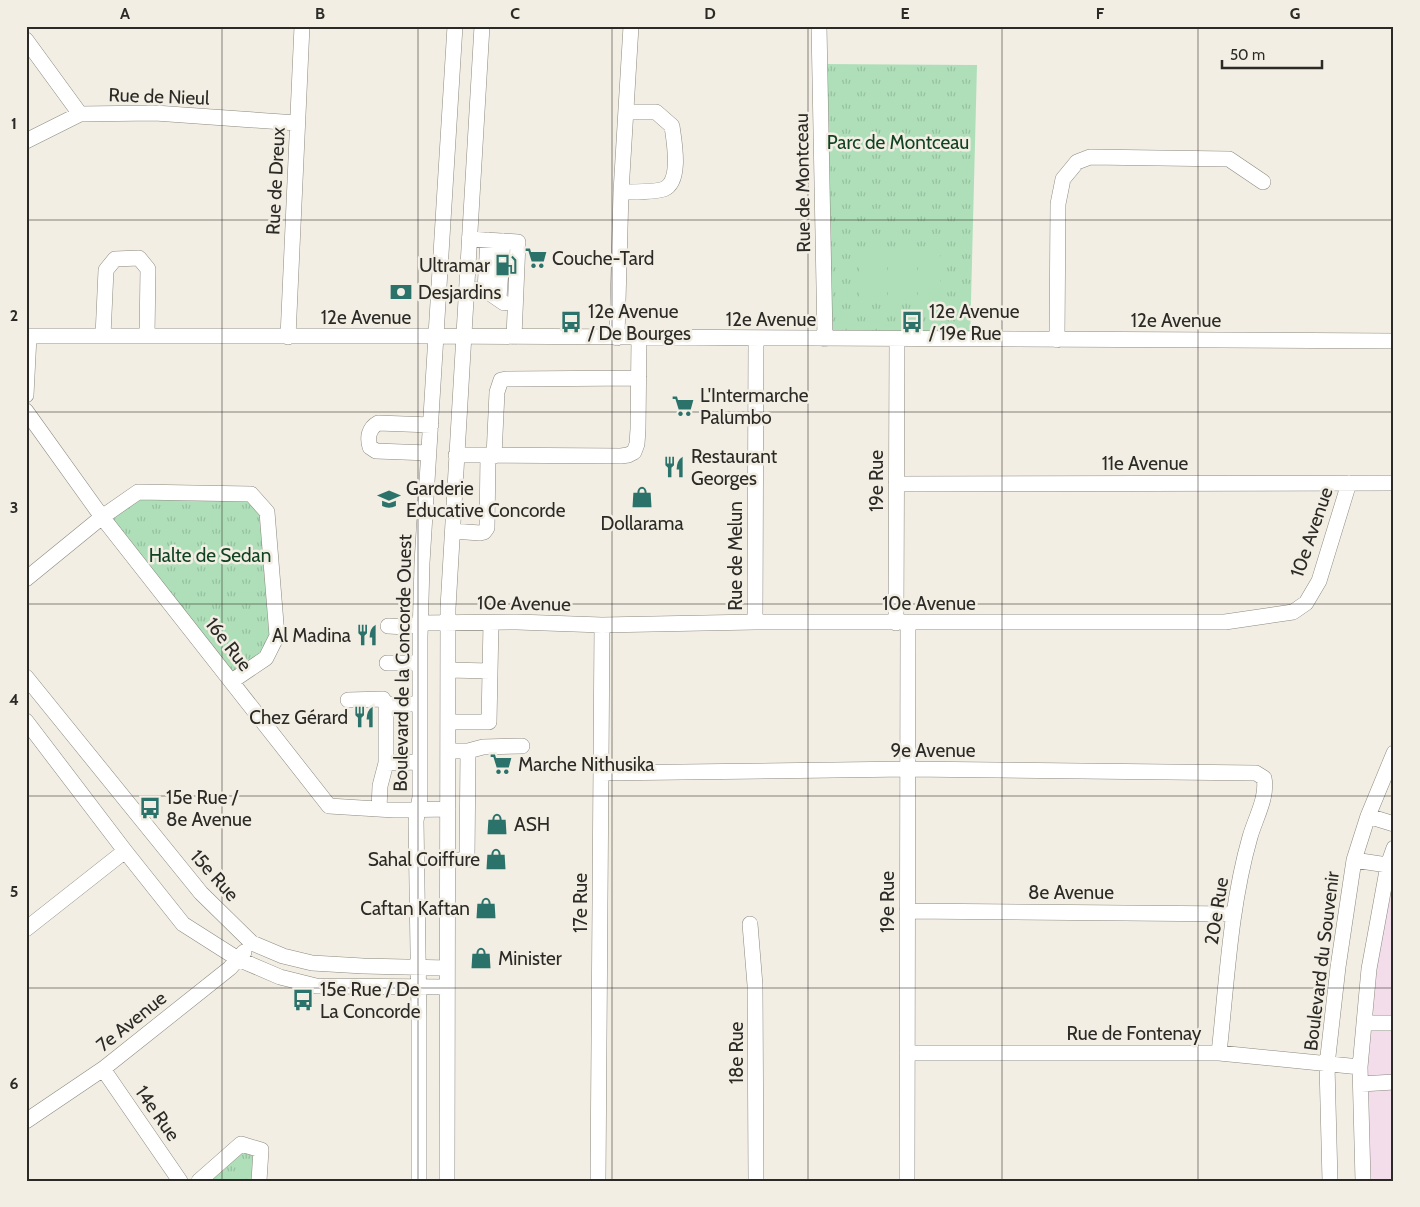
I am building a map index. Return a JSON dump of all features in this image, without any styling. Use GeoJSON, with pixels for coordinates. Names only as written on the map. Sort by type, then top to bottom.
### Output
{"type":"FeatureCollection","features":[{"type":"Feature","properties":{"kind":"street","name":"Rue de Dreux"},"geometry":{"type":"LineString","coordinates":[[288,337],[302,26]]}},
{"type":"Feature","properties":{"kind":"street","name":"Boulevard de la Concorde Ouest"},"geometry":{"type":"LineString","coordinates":[[419,1181],[418,810],[420,797],[420,622],[455,26]]}},
{"type":"Feature","properties":{"kind":"street"},"geometry":{"type":"LineString","coordinates":[[447,1181],[448,622],[456,455],[482,26]]}},
{"type":"Feature","properties":{"kind":"street"},"geometry":{"type":"LineString","coordinates":[[617,338],[621,192],[631,26]]}},
{"type":"Feature","properties":{"kind":"street","name":"Rue de Montceau"},"geometry":{"type":"LineString","coordinates":[[818,26],[825,339]]}},
{"type":"Feature","properties":{"kind":"street"},"geometry":{"type":"LineString","coordinates":[[26,40],[80,114]]}},
{"type":"Feature","properties":{"kind":"street"},"geometry":{"type":"LineString","coordinates":[[621,192],[664,189],[670,184],[676,168],[672,126],[656,112],[626,112]]}},
{"type":"Feature","properties":{"kind":"street","name":"Rue de Nieul"},"geometry":{"type":"LineString","coordinates":[[26,141],[80,114],[155,113],[297,123]]}},
{"type":"Feature","properties":{"kind":"street"},"geometry":{"type":"LineString","coordinates":[[1056,340],[1058,204],[1063,179],[1078,162],[1090,157],[1229,159],[1263,182]]}},
{"type":"Feature","properties":{"kind":"street"},"geometry":{"type":"LineString","coordinates":[[469,239],[518,242],[514,337]]}},
{"type":"Feature","properties":{"kind":"street"},"geometry":{"type":"LineString","coordinates":[[485,290],[488,240]]}},
{"type":"Feature","properties":{"kind":"street"},"geometry":{"type":"LineString","coordinates":[[500,298],[503,241]]}},
{"type":"Feature","properties":{"kind":"street"},"geometry":{"type":"LineString","coordinates":[[103,336],[106,270],[115,259],[139,258],[148,269],[147,336]]}},
{"type":"Feature","properties":{"kind":"street"},"geometry":{"type":"LineString","coordinates":[[467,289],[485,290],[500,298],[514,313]]}},
{"type":"Feature","properties":{"kind":"street","name":"12e Avenue"},"geometry":{"type":"LineString","coordinates":[[28,336],[464,336],[1394,341]]}},
{"type":"Feature","properties":{"kind":"street"},"geometry":{"type":"LineString","coordinates":[[26,394],[28,336]]}},
{"type":"Feature","properties":{"kind":"street"},"geometry":{"type":"LineString","coordinates":[[456,455],[620,456],[632,454],[636,449],[638,437],[639,338]]}},
{"type":"Feature","properties":{"kind":"street","name":"Rue de Melun"},"geometry":{"type":"LineString","coordinates":[[755,622],[756,339]]}},
{"type":"Feature","properties":{"kind":"street","name":"19e Rue"},"geometry":{"type":"LineString","coordinates":[[897,339],[896,484],[908,769],[907,1181]]}},
{"type":"Feature","properties":{"kind":"street"},"geometry":{"type":"LineString","coordinates":[[452,531],[480,533],[484,532],[487,528],[491,455],[497,392],[501,380],[639,378]]}},
{"type":"Feature","properties":{"kind":"street","name":"16e Rue"},"geometry":{"type":"LineString","coordinates":[[26,411],[102,517],[329,806],[448,810]]}},
{"type":"Feature","properties":{"kind":"street"},"geometry":{"type":"LineString","coordinates":[[429,453],[376,451],[369,444],[369,436],[373,426],[378,423],[431,426]]}},
{"type":"Feature","properties":{"kind":"street","name":"10e Avenue"},"geometry":{"type":"LineString","coordinates":[[388,626],[406,627],[420,622],[602,625],[755,622],[1225,622],[1294,612],[1306,603],[1319,581],[1349,483]]}},
{"type":"Feature","properties":{"kind":"street","name":"11e Avenue"},"geometry":{"type":"LineString","coordinates":[[896,484],[1394,483]]}},
{"type":"Feature","properties":{"kind":"street"},"geometry":{"type":"LineString","coordinates":[[26,579],[102,517],[138,492],[251,494],[267,512],[277,636],[266,658],[232,681]]}},
{"type":"Feature","properties":{"kind":"street"},"geometry":{"type":"LineString","coordinates":[[448,722],[489,722],[491,623]]}},
{"type":"Feature","properties":{"kind":"street","name":"17e Rue"},"geometry":{"type":"LineString","coordinates":[[598,1181],[602,625]]}},
{"type":"Feature","properties":{"kind":"street"},"geometry":{"type":"LineString","coordinates":[[386,663],[420,663]]}},
{"type":"Feature","properties":{"kind":"street"},"geometry":{"type":"LineString","coordinates":[[448,670],[490,671]]}},
{"type":"Feature","properties":{"kind":"street","name":"15e Rue"},"geometry":{"type":"LineString","coordinates":[[26,677],[201,893],[252,943],[283,956],[312,963],[447,968]]}},
{"type":"Feature","properties":{"kind":"street"},"geometry":{"type":"LineString","coordinates":[[348,700],[383,699],[386,704],[386,763],[380,786],[379,809]]}},
{"type":"Feature","properties":{"kind":"street"},"geometry":{"type":"LineString","coordinates":[[386,704],[420,704]]}},
{"type":"Feature","properties":{"kind":"street"},"geometry":{"type":"LineString","coordinates":[[26,721],[183,924],[238,959],[280,977],[316,986],[447,987]]}},
{"type":"Feature","properties":{"kind":"street"},"geometry":{"type":"LineString","coordinates":[[448,751],[468,751],[483,747],[522,746]]}},
{"type":"Feature","properties":{"kind":"street"},"geometry":{"type":"LineString","coordinates":[[448,860],[467,860],[468,751]]}},
{"type":"Feature","properties":{"kind":"street","name":"Boulevard du Souvenir"},"geometry":{"type":"LineString","coordinates":[[1330,1181],[1327,1064],[1338,967],[1354,860],[1368,816],[1394,753]]}},
{"type":"Feature","properties":{"kind":"street"},"geometry":{"type":"LineString","coordinates":[[386,763],[419,762]]}},
{"type":"Feature","properties":{"kind":"street","name":"9e Avenue"},"geometry":{"type":"LineString","coordinates":[[601,772],[908,769],[1256,773],[1264,778]]}},
{"type":"Feature","properties":{"kind":"street","name":"20e Rue"},"geometry":{"type":"LineString","coordinates":[[1219,1053],[1234,914],[1250,838],[1266,788],[1264,778]]}},
{"type":"Feature","properties":{"kind":"street"},"geometry":{"type":"LineString","coordinates":[[1368,816],[1394,824]]}},
{"type":"Feature","properties":{"kind":"street"},"geometry":{"type":"LineString","coordinates":[[1363,1181],[1360,1067],[1369,968],[1394,848]]}},
{"type":"Feature","properties":{"kind":"street"},"geometry":{"type":"LineString","coordinates":[[26,929],[125,851]]}},
{"type":"Feature","properties":{"kind":"street"},"geometry":{"type":"LineString","coordinates":[[1354,860],[1391,866]]}},
{"type":"Feature","properties":{"kind":"street","name":"8e Avenue"},"geometry":{"type":"LineString","coordinates":[[907,911],[1234,914]]}},
{"type":"Feature","properties":{"kind":"street","name":"18e Rue"},"geometry":{"type":"LineString","coordinates":[[750,924],[755,984],[756,1181]]}},
{"type":"Feature","properties":{"kind":"street","name":"7e Avenue"},"geometry":{"type":"LineString","coordinates":[[26,1121],[102,1069],[230,968],[252,943]]}},
{"type":"Feature","properties":{"kind":"street"},"geometry":{"type":"LineString","coordinates":[[1364,1023],[1394,1023]]}},
{"type":"Feature","properties":{"kind":"street","name":"Rue de Fontenay"},"geometry":{"type":"LineString","coordinates":[[907,1053],[1219,1053],[1360,1067]]}},
{"type":"Feature","properties":{"kind":"street","name":"14e Rue"},"geometry":{"type":"LineString","coordinates":[[102,1069],[180,1181]]}},
{"type":"Feature","properties":{"kind":"street"},"geometry":{"type":"LineString","coordinates":[[1361,1084],[1394,1082]]}},
{"type":"Feature","properties":{"kind":"street"},"geometry":{"type":"LineString","coordinates":[[199,1181],[241,1144],[261,1150],[259,1181]]}},
{"type":"Feature","properties":{"kind":"shaded area"},"geometry":{"type":"Polygon","coordinates":[[[1394,887],[1394,1181],[1363,1181],[1369,969],[1394,887]]]}},
{"type":"Feature","properties":{"kind":"green space","name":"Parc de Montceau"},"geometry":{"type":"Polygon","coordinates":[[[819,64],[977,65],[970,340],[825,339],[819,64]]]}},
{"type":"Feature","properties":{"kind":"green space"},"geometry":{"type":"Polygon","coordinates":[[[859,253],[882,253],[882,302],[859,302],[859,253]]]}},
{"type":"Feature","properties":{"kind":"green space"},"geometry":{"type":"Polygon","coordinates":[[[888,253],[911,253],[911,302],[888,302],[888,253]]]}},
{"type":"Feature","properties":{"kind":"green space"},"geometry":{"type":"Polygon","coordinates":[[[918,253],[940,253],[940,301],[918,301],[918,253]]]}},
{"type":"Feature","properties":{"kind":"green space","name":"Halte de Sedan"},"geometry":{"type":"Polygon","coordinates":[[[138,492],[251,494],[267,512],[277,636],[266,658],[232,681],[102,517],[138,492]]]}},
{"type":"Feature","properties":{"kind":"green space"},"geometry":{"type":"Polygon","coordinates":[[[241,1144],[261,1150],[259,1181],[199,1181],[241,1144]]]}},
{"type":"Feature","properties":{"kind":"place","name":"Couche-Tard"},"geometry":{"type":"Point","coordinates":[536,258]}},
{"type":"Feature","properties":{"kind":"place","name":"Ultramar"},"geometry":{"type":"Point","coordinates":[506,265]}},
{"type":"Feature","properties":{"kind":"place","name":"Desjardins"},"geometry":{"type":"Point","coordinates":[401,292]}},
{"type":"Feature","properties":{"kind":"place","name":"12e Avenue / De Bourges"},"geometry":{"type":"Point","coordinates":[571,322]}},
{"type":"Feature","properties":{"kind":"place","name":"12e Avenue / 19e Rue"},"geometry":{"type":"Point","coordinates":[912,322]}},
{"type":"Feature","properties":{"kind":"place","name":"L'Intermarche Palumbo"},"geometry":{"type":"Point","coordinates":[683,406]}},
{"type":"Feature","properties":{"kind":"place","name":"Restaurant Georges"},"geometry":{"type":"Point","coordinates":[674,467]}},
{"type":"Feature","properties":{"kind":"place","name":"Dollarama"},"geometry":{"type":"Point","coordinates":[642,497]}},
{"type":"Feature","properties":{"kind":"place","name":"Garderie Educative Concorde"},"geometry":{"type":"Point","coordinates":[389,499]}},
{"type":"Feature","properties":{"kind":"place","name":"Al Madina"},"geometry":{"type":"Point","coordinates":[367,635]}},
{"type":"Feature","properties":{"kind":"place","name":"Chez Gérard"},"geometry":{"type":"Point","coordinates":[364,717]}},
{"type":"Feature","properties":{"kind":"place","name":"Marche Nithusika"},"geometry":{"type":"Point","coordinates":[501,764]}},
{"type":"Feature","properties":{"kind":"place","name":"15e Rue / 8e Avenue"},"geometry":{"type":"Point","coordinates":[150,808]}},
{"type":"Feature","properties":{"kind":"place","name":"ASH"},"geometry":{"type":"Point","coordinates":[497,824]}},
{"type":"Feature","properties":{"kind":"place","name":"Sahal Coiffure"},"geometry":{"type":"Point","coordinates":[496,859]}},
{"type":"Feature","properties":{"kind":"place","name":"Caftan Kaftan"},"geometry":{"type":"Point","coordinates":[486,908]}},
{"type":"Feature","properties":{"kind":"place","name":"Minister"},"geometry":{"type":"Point","coordinates":[481,958]}},
{"type":"Feature","properties":{"kind":"place","name":"15e Rue / De La Concorde"},"geometry":{"type":"Point","coordinates":[303,1000]}}]}
